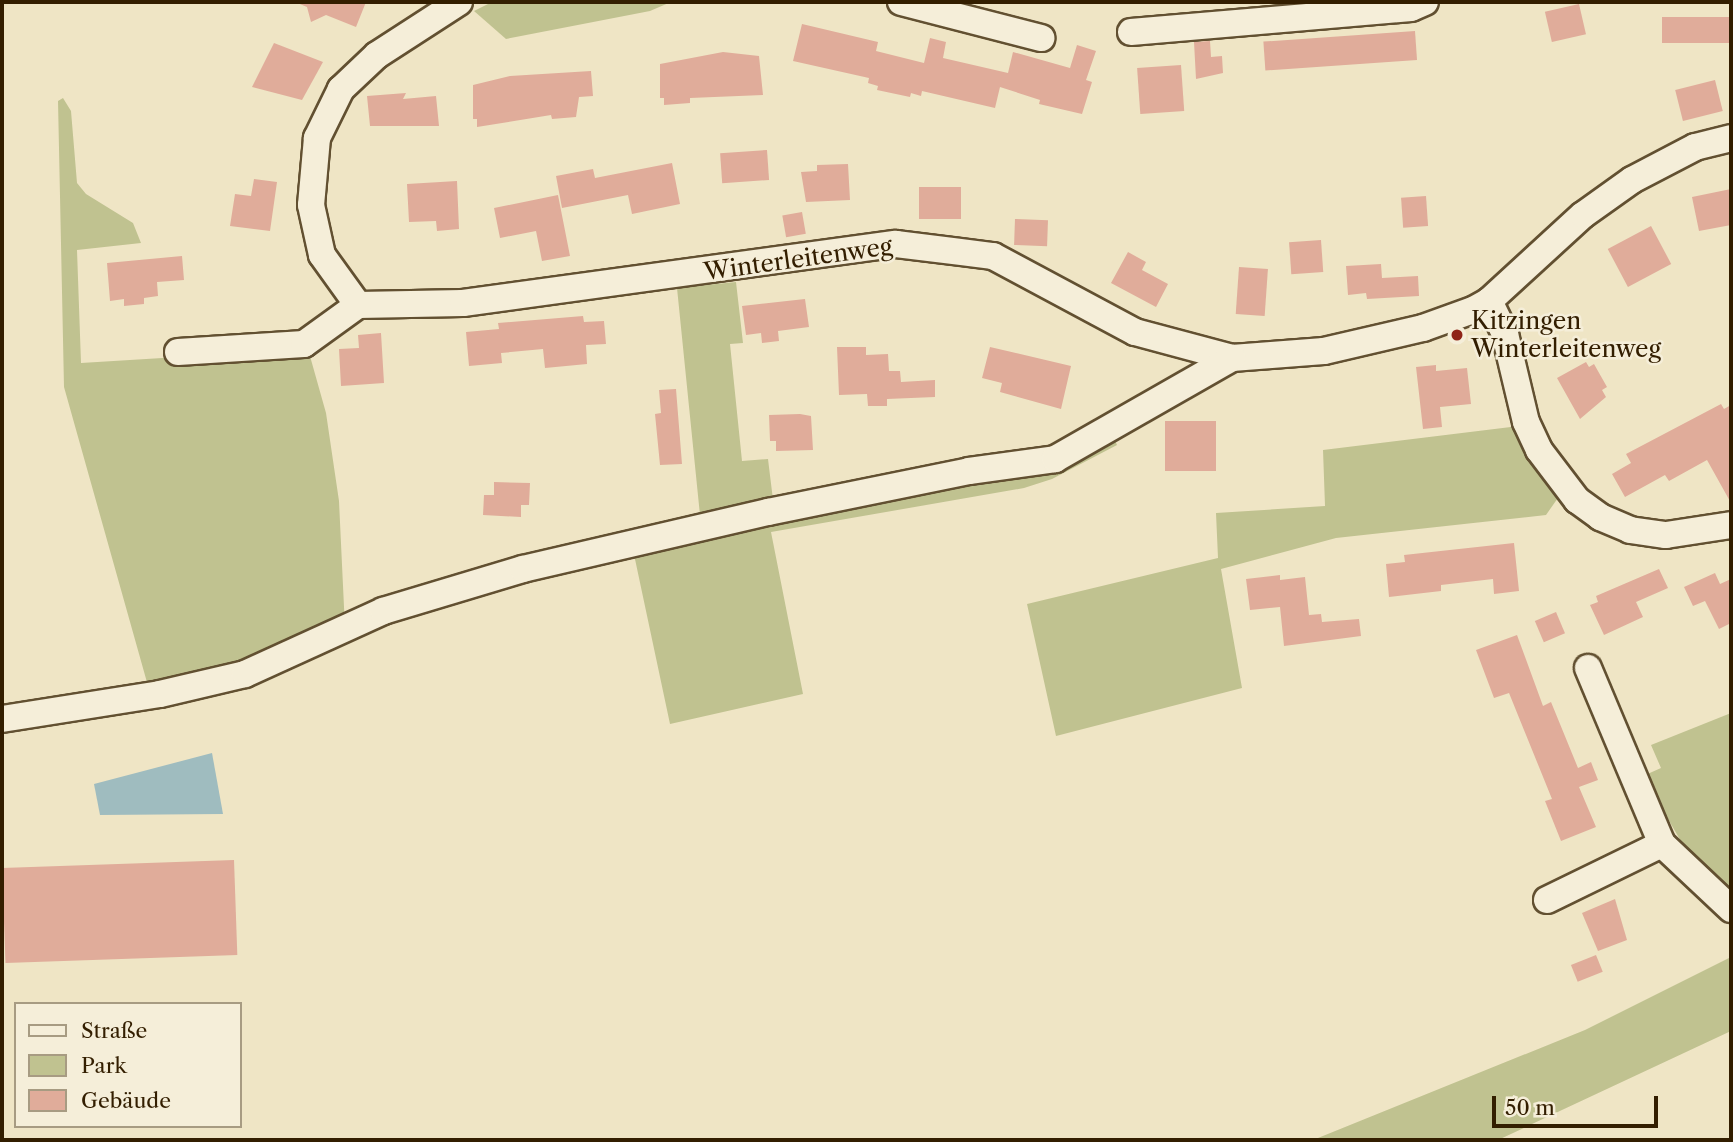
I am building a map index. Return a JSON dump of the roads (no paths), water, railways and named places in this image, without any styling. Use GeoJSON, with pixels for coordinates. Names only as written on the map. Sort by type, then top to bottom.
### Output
{"type":"FeatureCollection","features":[{"type":"Feature","properties":{"kind":"street"},"geometry":{"type":"LineString","coordinates":[[901,2],[1041,38]]}},
{"type":"Feature","properties":{"kind":"street"},"geometry":{"type":"LineString","coordinates":[[1131,32],[1411,8],[1425,2]]}},
{"type":"Feature","properties":{"kind":"street"},"geometry":{"type":"LineString","coordinates":[[178,352],[304,344],[358,305],[322,255],[311,205],[317,138],[341,89],[377,55],[447,4]]}},
{"type":"Feature","properties":{"kind":"street","name":"Winterleitenweg"},"geometry":{"type":"LineString","coordinates":[[358,305],[463,303],[896,244],[993,256],[1135,332],[1232,358],[1324,351],[1423,328],[1489,301],[1583,215],[1632,180],[1695,147],[1731,138]]}},
{"type":"Feature","properties":{"kind":"street"},"geometry":{"type":"LineString","coordinates":[[1489,301],[1506,334],[1525,422],[1539,450],[1577,500],[1600,517],[1630,530],[1666,534],[1731,525]]}},
{"type":"Feature","properties":{"kind":"street"},"geometry":{"type":"LineString","coordinates":[[2,719],[160,694],[245,674],[395,607],[536,566],[929,479],[1055,459],[1232,358]]}},
{"type":"Feature","properties":{"kind":"street"},"geometry":{"type":"LineString","coordinates":[[1588,668],[1662,844],[1731,909]]}},
{"type":"Feature","properties":{"kind":"street"},"geometry":{"type":"LineString","coordinates":[[1548,900],[1662,844]]}},
{"type":"Feature","properties":{"kind":"water"},"geometry":{"type":"Polygon","coordinates":[[[212,753],[223,814],[100,815],[94,784],[212,753]]]}},
{"type":"Feature","properties":{"kind":"place","name":"Kitzingen Winterleitenweg"},"geometry":{"type":"Point","coordinates":[1457,335]}}]}
